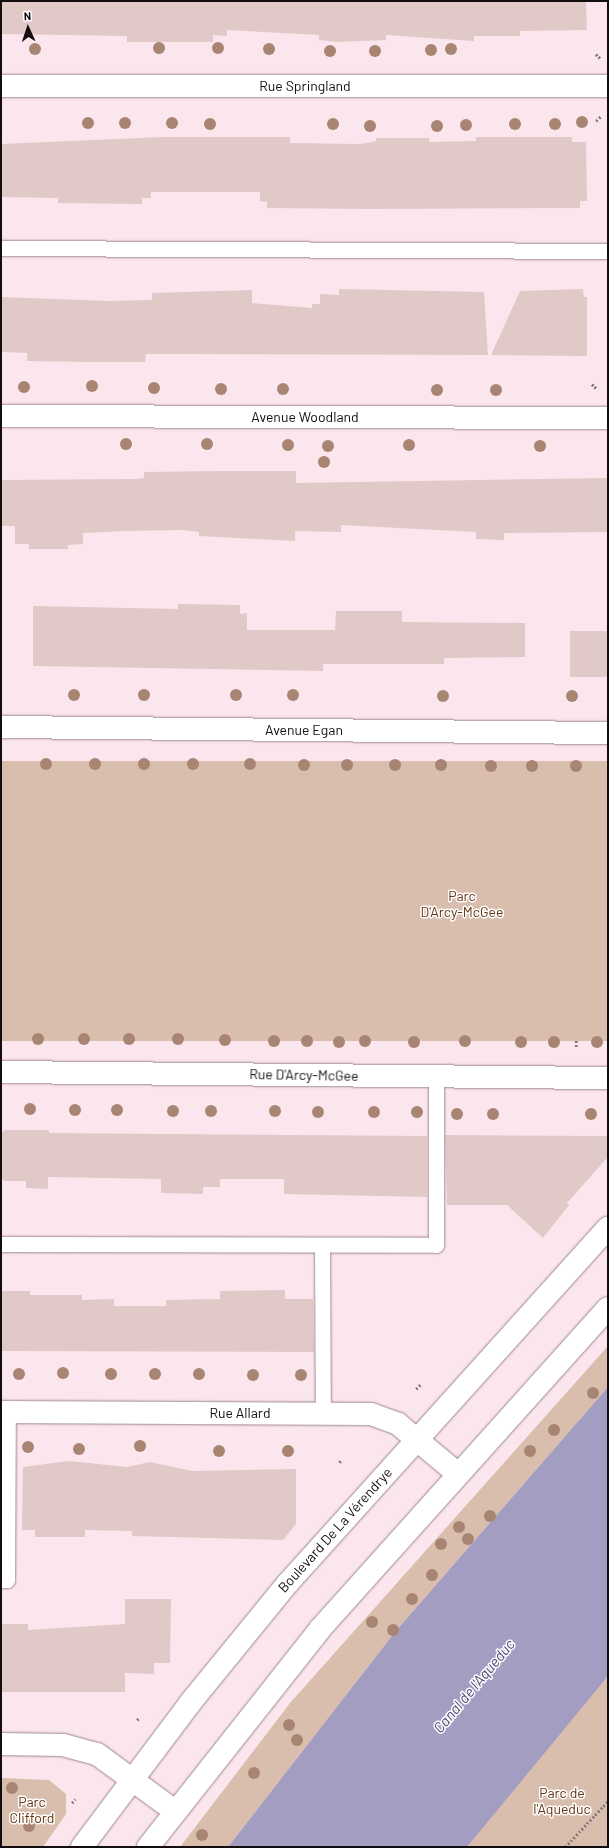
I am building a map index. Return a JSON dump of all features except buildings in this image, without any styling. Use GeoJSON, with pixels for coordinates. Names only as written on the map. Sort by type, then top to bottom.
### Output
{"type":"FeatureCollection","features":[{"type":"Feature","properties":{"kind":"street","name":"Rue Springland"},"geometry":{"type":"LineString","coordinates":[[1,86],[608,86]]}},
{"type":"Feature","properties":{"kind":"street","name":"Avenue Woodland"},"geometry":{"type":"LineString","coordinates":[[1,416],[608,418]]}},
{"type":"Feature","properties":{"kind":"street","name":"Avenue Egan"},"geometry":{"type":"LineString","coordinates":[[1,728],[608,733]]}},
{"type":"Feature","properties":{"kind":"street","name":"Rue D'Arcy-McGee"},"geometry":{"type":"LineString","coordinates":[[1,1072],[608,1078]]}},
{"type":"Feature","properties":{"kind":"street","name":"Boulevard De La Vérendrye"},"geometry":{"type":"LineString","coordinates":[[82,1847],[132,1780],[274,1599],[608,1228]]}},
{"type":"Feature","properties":{"kind":"street"},"geometry":{"type":"LineString","coordinates":[[148,1847],[320,1629],[608,1308]]}},
{"type":"Feature","properties":{"kind":"street","name":"Rue Allard"},"geometry":{"type":"LineString","coordinates":[[4,1412],[323,1413],[386,1417],[417,1439],[458,1474]]}},
{"type":"Feature","properties":{"kind":"street"},"geometry":{"type":"LineString","coordinates":[[1,1744],[82,1749],[97,1754],[175,1811]]}},
{"type":"Feature","properties":{"kind":"lane"},"geometry":{"type":"LineString","coordinates":[[1,248],[608,251]]}},
{"type":"Feature","properties":{"kind":"lane"},"geometry":{"type":"LineString","coordinates":[[1,1244],[436,1245],[436,1076]]}},
{"type":"Feature","properties":{"kind":"lane"},"geometry":{"type":"LineString","coordinates":[[322,1245],[323,1413]]}},
{"type":"Feature","properties":{"kind":"lane"},"geometry":{"type":"LineString","coordinates":[[1,1580],[7,1580],[4,1412]]}},
{"type":"Feature","properties":{"kind":"path"},"geometry":{"type":"LineString","coordinates":[[596,54],[600,58]]}},
{"type":"Feature","properties":{"kind":"path"},"geometry":{"type":"LineString","coordinates":[[596,121],[601,116]]}},
{"type":"Feature","properties":{"kind":"path"},"geometry":{"type":"LineString","coordinates":[[592,384],[597,389]]}},
{"type":"Feature","properties":{"kind":"path"},"geometry":{"type":"LineString","coordinates":[[576,1040],[576,1047]]}},
{"type":"Feature","properties":{"kind":"path"},"geometry":{"type":"LineString","coordinates":[[416,1389],[420,1385]]}},
{"type":"Feature","properties":{"kind":"path"},"geometry":{"type":"LineString","coordinates":[[137,1720],[140,1717]]}},
{"type":"Feature","properties":{"kind":"path"},"geometry":{"type":"LineString","coordinates":[[565,1847],[608,1802]]}},
{"type":"Feature","properties":{"kind":"green space","name":"Parc D'Arcy-McGee"},"geometry":{"type":"Polygon","coordinates":[[[1,761],[608,761],[608,1041],[1,1041],[1,761]]]}},
{"type":"Feature","properties":{"kind":"green space"},"geometry":{"type":"Polygon","coordinates":[[[608,1346],[608,1387],[395,1632],[228,1847],[180,1847],[290,1703],[608,1346]]]}},
{"type":"Feature","properties":{"kind":"green space","name":"Parc de l'Aqueduc"},"geometry":{"type":"Polygon","coordinates":[[[608,1676],[608,1847],[467,1847],[503,1800],[608,1676]]]}},
{"type":"Feature","properties":{"kind":"green space","name":"Parc Clifford"},"geometry":{"type":"Polygon","coordinates":[[[1,1778],[49,1780],[66,1794],[66,1814],[43,1847],[1,1847],[1,1778]]]}},
{"type":"Feature","properties":{"kind":"water","name":"Canal de l'Aqueduc"},"geometry":{"type":"Polygon","coordinates":[[[608,1387],[608,1676],[467,1847],[228,1847],[395,1632],[608,1387]]]}}]}
